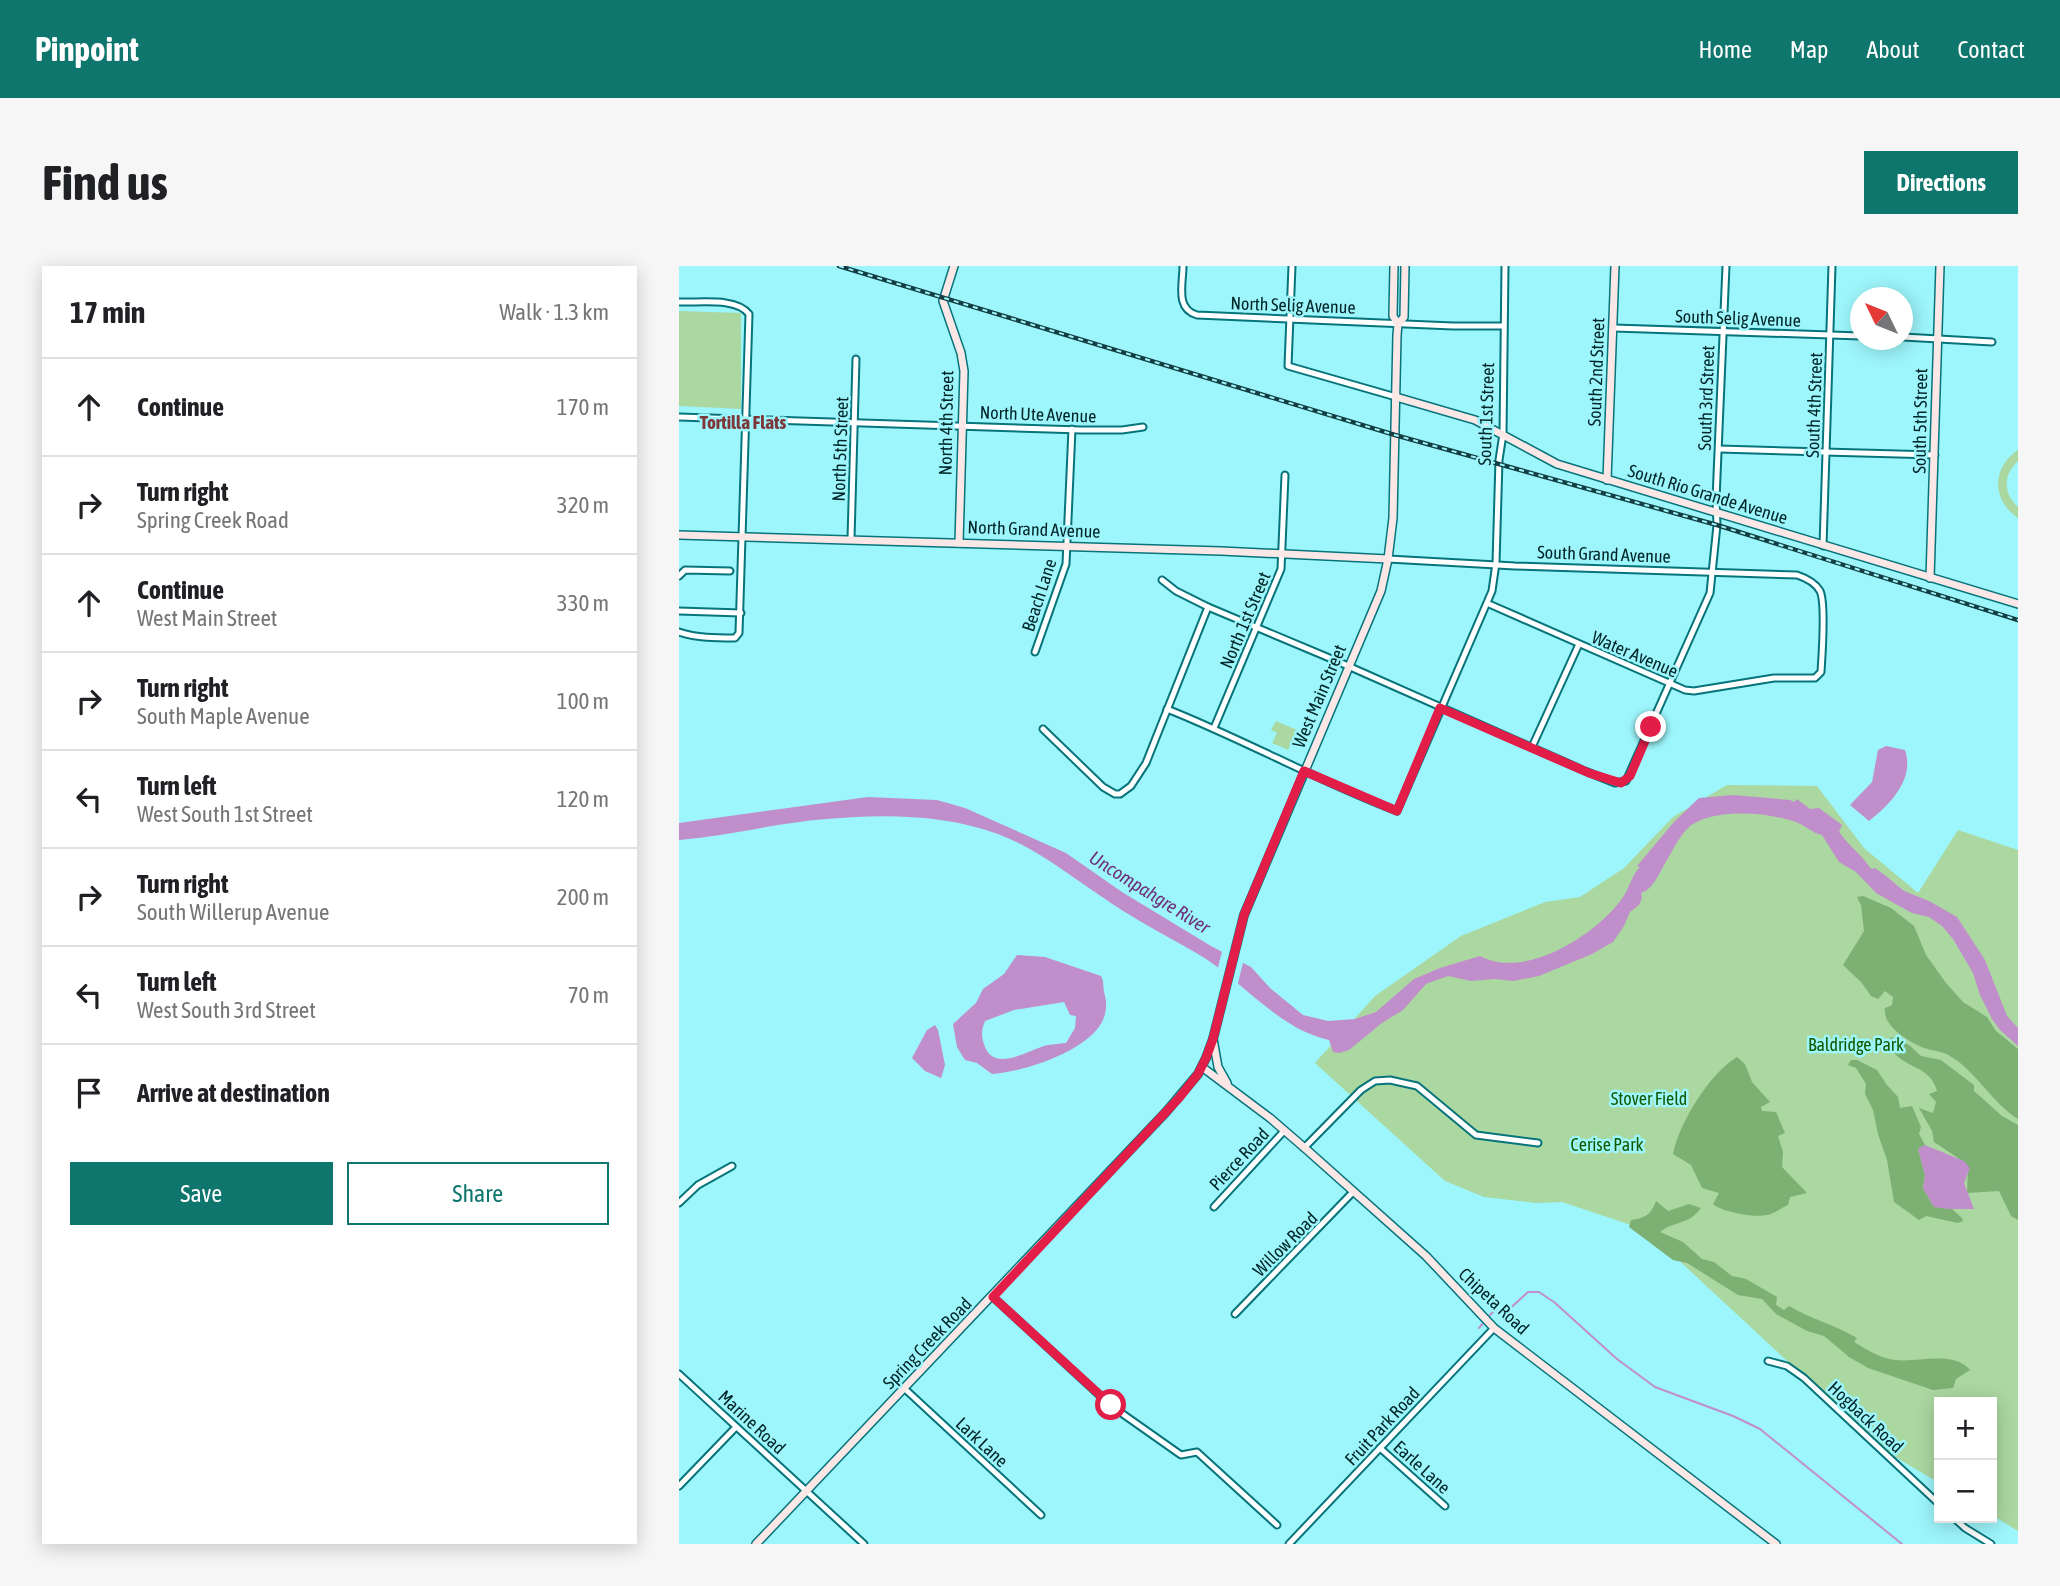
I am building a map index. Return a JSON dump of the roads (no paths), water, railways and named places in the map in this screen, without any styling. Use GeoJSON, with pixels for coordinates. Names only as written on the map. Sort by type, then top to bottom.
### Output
{"type":"FeatureCollection","features":[{"type":"Feature","properties":{"kind":"street","name":"North 4th Street"},"geometry":{"type":"LineString","coordinates":[[954,266],[943,301],[963,365],[959,542]]}},
{"type":"Feature","properties":{"kind":"street","name":"North Selig Avenue"},"geometry":{"type":"LineString","coordinates":[[1184,266],[1182,303],[1187,311],[1196,315],[1398,324]]}},
{"type":"Feature","properties":{"kind":"street"},"geometry":{"type":"LineString","coordinates":[[1292,266],[1288,366],[1396,397]]}},
{"type":"Feature","properties":{"kind":"street","name":"West Main Street"},"geometry":{"type":"LineString","coordinates":[[1202,1067],[1213,1039],[1244,915],[1381,592],[1393,518],[1398,324],[1394,316],[1394,266]]}},
{"type":"Feature","properties":{"kind":"street","name":"West Main Street"},"geometry":{"type":"LineString","coordinates":[[1398,324],[1404,317],[1405,266]]}},
{"type":"Feature","properties":{"kind":"street","name":"South 1st Street"},"geometry":{"type":"LineString","coordinates":[[1304,771],[1397,811],[1440,708],[1489,604],[1496,564],[1499,460],[1503,435],[1505,266]]}},
{"type":"Feature","properties":{"kind":"street","name":"South 2nd Street"},"geometry":{"type":"LineString","coordinates":[[1607,480],[1615,266]]}},
{"type":"Feature","properties":{"kind":"street","name":"South 3rd Street"},"geometry":{"type":"LineString","coordinates":[[1532,747],[1610,781],[1626,781],[1710,593],[1726,266]]}},
{"type":"Feature","properties":{"kind":"street","name":"South 4th Street"},"geometry":{"type":"LineString","coordinates":[[1823,546],[1832,266]]}},
{"type":"Feature","properties":{"kind":"street","name":"South 5th Street"},"geometry":{"type":"LineString","coordinates":[[1930,578],[1940,266]]}},
{"type":"Feature","properties":{"kind":"street"},"geometry":{"type":"LineString","coordinates":[[679,302],[732,304],[741,306],[749,314],[739,633],[735,638],[690,636],[679,632]]}},
{"type":"Feature","properties":{"kind":"street"},"geometry":{"type":"LineString","coordinates":[[1398,324],[1503,326]]}},
{"type":"Feature","properties":{"kind":"street","name":"South Selig Avenue"},"geometry":{"type":"LineString","coordinates":[[1614,328],[1850,336]]}},
{"type":"Feature","properties":{"kind":"street"},"geometry":{"type":"LineString","coordinates":[[1913,338],[1992,342]]}},
{"type":"Feature","properties":{"kind":"street","name":"North 5th Street"},"geometry":{"type":"LineString","coordinates":[[851,539],[856,359]]}},
{"type":"Feature","properties":{"kind":"street","name":"South Rio Grande Avenue"},"geometry":{"type":"LineString","coordinates":[[1396,397],[1475,420],[1557,464],[2018,604]]}},
{"type":"Feature","properties":{"kind":"street","name":"North Ute Avenue"},"geometry":{"type":"LineString","coordinates":[[679,417],[1072,429],[1122,430],[1143,427]]}},
{"type":"Feature","properties":{"kind":"street","name":"Beach Lane"},"geometry":{"type":"LineString","coordinates":[[1035,652],[1066,564],[1072,429]]}},
{"type":"Feature","properties":{"kind":"street"},"geometry":{"type":"LineString","coordinates":[[1719,449],[1935,455]]}},
{"type":"Feature","properties":{"kind":"street","name":"North 1st Street"},"geometry":{"type":"LineString","coordinates":[[1214,728],[1281,569],[1285,475]]}},
{"type":"Feature","properties":{"kind":"street","name":"North Grand Avenue"},"geometry":{"type":"LineString","coordinates":[[679,535],[959,542],[1388,559]]}},
{"type":"Feature","properties":{"kind":"street","name":"South Grand Avenue"},"geometry":{"type":"LineString","coordinates":[[1388,559],[1797,575],[1816,586],[1823,600],[1819,676]]}},
{"type":"Feature","properties":{"kind":"street"},"geometry":{"type":"LineString","coordinates":[[679,576],[685,570],[730,571]]}},
{"type":"Feature","properties":{"kind":"street"},"geometry":{"type":"LineString","coordinates":[[1162,580],[1176,591],[1208,607],[1532,747],[1579,644]]}},
{"type":"Feature","properties":{"kind":"street","name":"Water Avenue"},"geometry":{"type":"LineString","coordinates":[[1489,604],[1670,684],[1694,691],[1774,678],[1819,676]]}},
{"type":"Feature","properties":{"kind":"street"},"geometry":{"type":"LineString","coordinates":[[1044,729],[1109,792],[1120,794],[1131,786],[1146,762],[1208,607]]}},
{"type":"Feature","properties":{"kind":"street"},"geometry":{"type":"LineString","coordinates":[[679,611],[741,613]]}},
{"type":"Feature","properties":{"kind":"street"},"geometry":{"type":"LineString","coordinates":[[1167,709],[1304,771]]}},
{"type":"Feature","properties":{"kind":"street"},"geometry":{"type":"LineString","coordinates":[[1213,1039],[1221,1073],[1240,1097]]}},
{"type":"Feature","properties":{"kind":"street","name":"Chipeta Road"},"geometry":{"type":"LineString","coordinates":[[1202,1067],[1284,1130],[1426,1256],[1494,1328],[1776,1544]]}},
{"type":"Feature","properties":{"kind":"street","name":"Spring Creek Road"},"geometry":{"type":"LineString","coordinates":[[756,1544],[993,1297],[1179,1098],[1202,1067]]}},
{"type":"Feature","properties":{"kind":"street"},"geometry":{"type":"LineString","coordinates":[[1304,1148],[1361,1090],[1375,1081],[1390,1080],[1417,1086],[1476,1135],[1538,1143]]}},
{"type":"Feature","properties":{"kind":"street","name":"Pierce Road"},"geometry":{"type":"LineString","coordinates":[[1214,1207],[1284,1130]]}},
{"type":"Feature","properties":{"kind":"street"},"geometry":{"type":"LineString","coordinates":[[679,1203],[698,1185],[732,1166]]}},
{"type":"Feature","properties":{"kind":"street","name":"Willow Road"},"geometry":{"type":"LineString","coordinates":[[1235,1314],[1353,1192]]}},
{"type":"Feature","properties":{"kind":"street"},"geometry":{"type":"LineString","coordinates":[[993,1297],[1111,1405],[1181,1455],[1197,1452],[1277,1525]]}},
{"type":"Feature","properties":{"kind":"street","name":"Fruit Park Road"},"geometry":{"type":"LineString","coordinates":[[1289,1544],[1494,1328]]}},
{"type":"Feature","properties":{"kind":"street","name":"Hogback Road"},"geometry":{"type":"LineString","coordinates":[[1768,1361],[1787,1366],[1804,1378],[1934,1499]]}},
{"type":"Feature","properties":{"kind":"street","name":"Marine Road"},"geometry":{"type":"LineString","coordinates":[[679,1374],[864,1544]]}},
{"type":"Feature","properties":{"kind":"street","name":"Lark Lane"},"geometry":{"type":"LineString","coordinates":[[905,1389],[1041,1515]]}},
{"type":"Feature","properties":{"kind":"street"},"geometry":{"type":"LineString","coordinates":[[679,1486],[736,1427]]}},
{"type":"Feature","properties":{"kind":"street","name":"Earle Lane"},"geometry":{"type":"LineString","coordinates":[[1380,1448],[1445,1507]]}},
{"type":"Feature","properties":{"kind":"street"},"geometry":{"type":"LineString","coordinates":[[1960,1523],[1991,1544]]}},
{"type":"Feature","properties":{"kind":"waterway"},"geometry":{"type":"LineString","coordinates":[[1487,1318],[1495,1310],[1506,1312],[1528,1292],[1539,1292],[1554,1302],[1617,1359],[1655,1387],[1760,1429],[1902,1544]]}},
{"type":"Feature","properties":{"kind":"waterway"},"geometry":{"type":"LineString","coordinates":[[1479,1328],[1484,1322]]}},
{"type":"Feature","properties":{"kind":"railway"},"geometry":{"type":"LineString","coordinates":[[839,266],[1395,435],[1717,525],[2018,620]]}},
{"type":"Feature","properties":{"kind":"district","name":"Tortilla Flats"},"geometry":{"type":"Point","coordinates":[743,422]}},
{"type":"Feature","properties":{"kind":"water label","name":"Uncompahgre River"},"geometry":{"type":"Point","coordinates":[1150,892]}},
{"type":"Feature","properties":{"kind":"park label","name":"Baldridge Park"},"geometry":{"type":"Point","coordinates":[1856,1044]}},
{"type":"Feature","properties":{"kind":"park label","name":"Stover Field"},"geometry":{"type":"Point","coordinates":[1649,1098]}},
{"type":"Feature","properties":{"kind":"park label","name":"Cerise Park"},"geometry":{"type":"Point","coordinates":[1607,1144]}}]}
